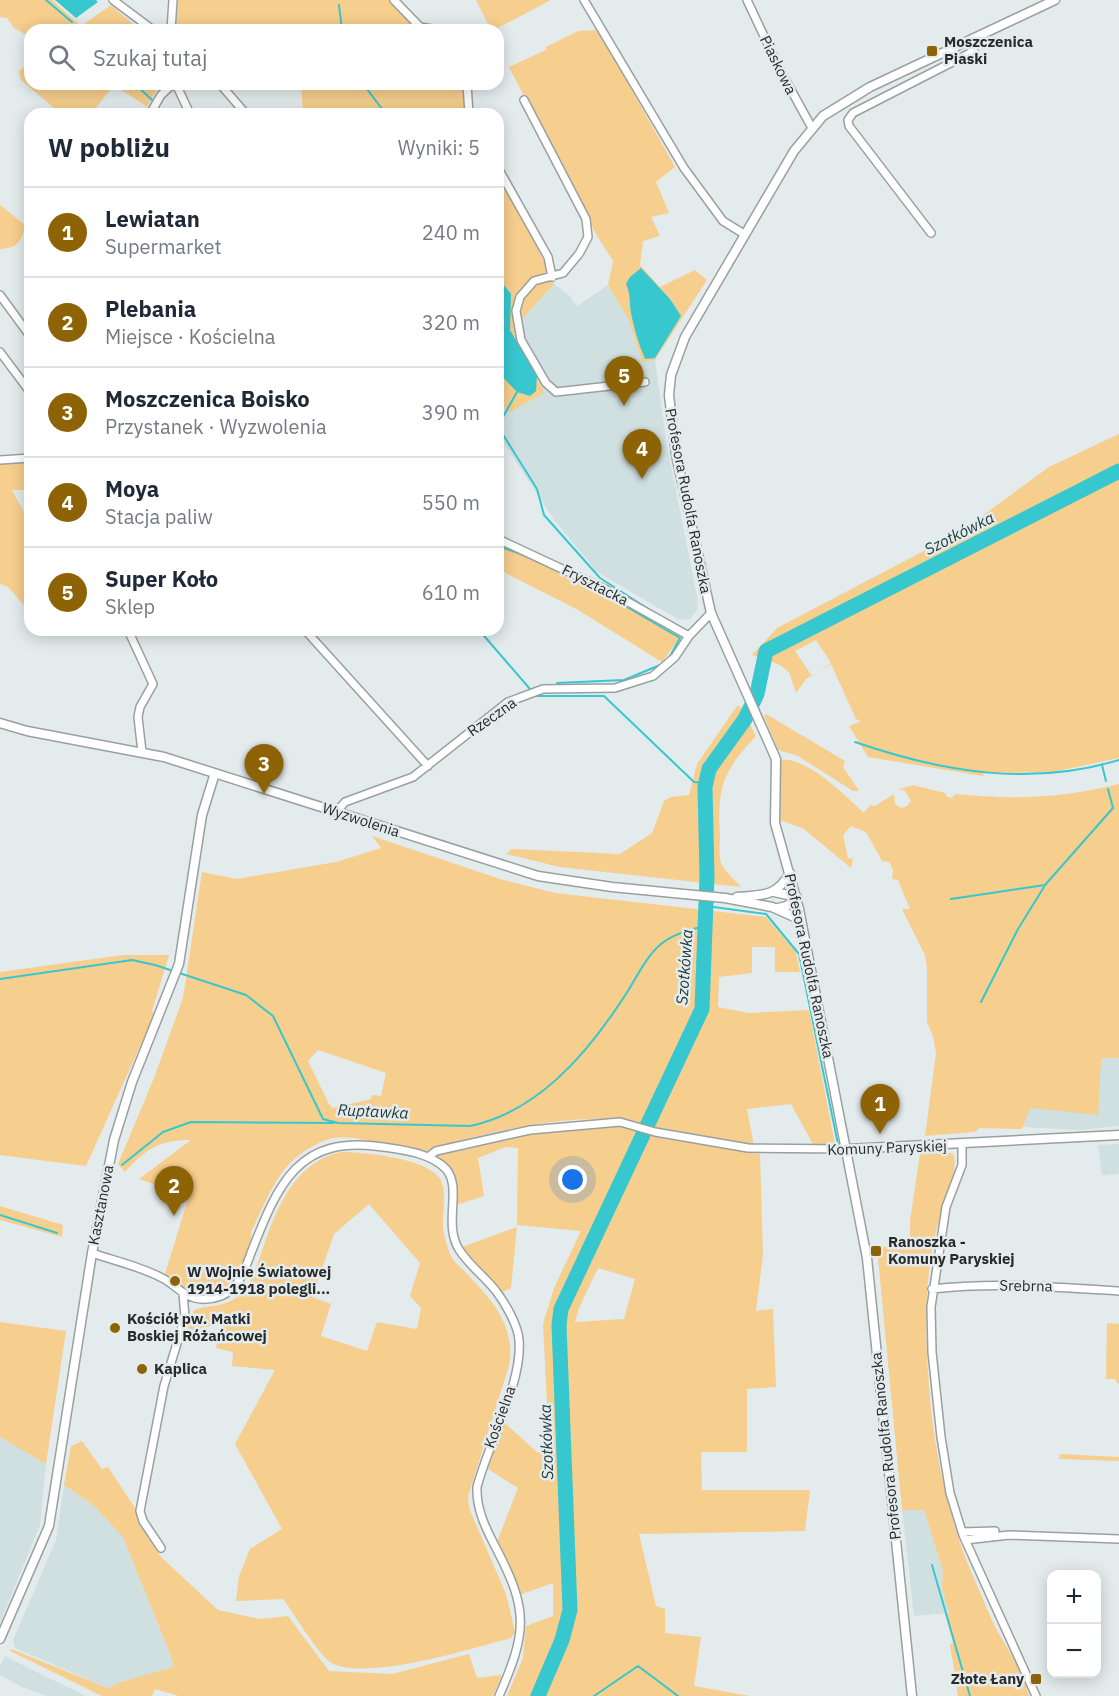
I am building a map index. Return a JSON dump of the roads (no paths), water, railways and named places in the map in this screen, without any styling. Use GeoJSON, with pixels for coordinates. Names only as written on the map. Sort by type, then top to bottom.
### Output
{"type":"FeatureCollection","features":[{"type":"Feature","properties":{"kind":"street"},"geometry":{"type":"LineString","coordinates":[[113,0],[145,24]]}},
{"type":"Feature","properties":{"kind":"street"},"geometry":{"type":"LineString","coordinates":[[171,24],[173,0]]}},
{"type":"Feature","properties":{"kind":"street"},"geometry":{"type":"LineString","coordinates":[[394,0],[417,24]]}},
{"type":"Feature","properties":{"kind":"street"},"geometry":{"type":"LineString","coordinates":[[584,0],[686,171],[723,221],[744,234]]}},
{"type":"Feature","properties":{"kind":"street","name":"Piaskowa"},"geometry":{"type":"LineString","coordinates":[[747,0],[779,68],[812,128]]}},
{"type":"Feature","properties":{"kind":"street","name":"Profesora Rudolfa Ranoszka"},"geometry":{"type":"LineString","coordinates":[[912,1696],[867,1258],[801,920],[775,823],[776,759],[711,613],[676,455],[668,407],[669,390],[676,356],[685,337],[794,151],[812,128],[840,103],[1055,0]]}},
{"type":"Feature","properties":{"kind":"street"},"geometry":{"type":"LineString","coordinates":[[931,234],[849,126],[848,120],[853,113],[974,51],[967,42]]}},
{"type":"Feature","properties":{"kind":"street"},"geometry":{"type":"LineString","coordinates":[[153,108],[167,90]]}},
{"type":"Feature","properties":{"kind":"street"},"geometry":{"type":"LineString","coordinates":[[177,90],[187,108]]}},
{"type":"Feature","properties":{"kind":"street"},"geometry":{"type":"LineString","coordinates":[[225,90],[241,108]]}},
{"type":"Feature","properties":{"kind":"street"},"geometry":{"type":"LineString","coordinates":[[467,90],[469,108]]}},
{"type":"Feature","properties":{"kind":"street"},"geometry":{"type":"LineString","coordinates":[[524,100],[586,219],[588,237],[578,255],[563,273],[534,281],[520,297],[516,311],[521,340],[549,388],[562,394],[645,382]]}},
{"type":"Feature","properties":{"kind":"street"},"geometry":{"type":"LineString","coordinates":[[504,179],[548,257],[552,277]]}},
{"type":"Feature","properties":{"kind":"street"},"geometry":{"type":"LineString","coordinates":[[0,295],[24,328]]}},
{"type":"Feature","properties":{"kind":"street"},"geometry":{"type":"LineString","coordinates":[[0,352],[24,384]]}},
{"type":"Feature","properties":{"kind":"street"},"geometry":{"type":"LineString","coordinates":[[0,460],[24,458]]}},
{"type":"Feature","properties":{"kind":"street","name":"Frysztacka"},"geometry":{"type":"LineString","coordinates":[[504,542],[605,589],[689,636]]}},
{"type":"Feature","properties":{"kind":"street","name":"Rzeczna"},"geometry":{"type":"LineString","coordinates":[[337,811],[345,802],[413,777],[508,702],[543,689],[604,688],[634,683],[665,668],[689,636],[711,613]]}},
{"type":"Feature","properties":{"kind":"street"},"geometry":{"type":"LineString","coordinates":[[131,636],[153,684],[140,707],[138,717],[142,752]]}},
{"type":"Feature","properties":{"kind":"street"},"geometry":{"type":"LineString","coordinates":[[310,636],[428,766]]}},
{"type":"Feature","properties":{"kind":"street","name":"Wyzwolenia"},"geometry":{"type":"LineString","coordinates":[[0,723],[27,731],[142,752],[337,811],[538,876],[721,897]]}},
{"type":"Feature","properties":{"kind":"street","name":"Kasztanowa"},"geometry":{"type":"LineString","coordinates":[[0,1640],[51,1520],[92,1253],[114,1140],[132,1082],[179,964],[202,815],[215,773]]}},
{"type":"Feature","properties":{"kind":"street"},"geometry":{"type":"LineString","coordinates":[[774,892],[783,885],[790,873]]}},
{"type":"Feature","properties":{"kind":"street"},"geometry":{"type":"LineString","coordinates":[[721,897],[774,892],[796,897]]}},
{"type":"Feature","properties":{"kind":"street"},"geometry":{"type":"LineString","coordinates":[[721,897],[775,908],[801,920]]}},
{"type":"Feature","properties":{"kind":"street"},"geometry":{"type":"LineString","coordinates":[[775,908],[787,906],[796,897]]}},
{"type":"Feature","properties":{"kind":"street","name":"Komuny Paryskiej"},"geometry":{"type":"LineString","coordinates":[[428,1157],[436,1151],[531,1130],[610,1122],[748,1148],[847,1149],[962,1145],[1119,1135]]}},
{"type":"Feature","properties":{"kind":"street"},"geometry":{"type":"LineString","coordinates":[[92,1253],[163,1278],[193,1298],[208,1299],[224,1295],[241,1278],[283,1184],[299,1164],[312,1155],[336,1146],[352,1144],[428,1157]]}},
{"type":"Feature","properties":{"kind":"street"},"geometry":{"type":"LineString","coordinates":[[962,1145],[962,1165],[946,1206],[932,1289],[930,1329],[941,1437],[950,1493],[964,1540],[1036,1696]]}},
{"type":"Feature","properties":{"kind":"street","name":"Kościelna"},"geometry":{"type":"LineString","coordinates":[[428,1157],[448,1171],[452,1182],[450,1230],[454,1243],[497,1292],[519,1337],[518,1364],[477,1487],[476,1499],[503,1562],[522,1623],[518,1651],[499,1696]]}},
{"type":"Feature","properties":{"kind":"street","name":"Srebrna"},"geometry":{"type":"LineString","coordinates":[[932,1289],[963,1286],[1032,1286],[1119,1291]]}},
{"type":"Feature","properties":{"kind":"street"},"geometry":{"type":"LineString","coordinates":[[161,1548],[143,1521],[141,1510],[164,1386],[185,1317],[183,1293]]}},
{"type":"Feature","properties":{"kind":"street"},"geometry":{"type":"LineString","coordinates":[[962,1532],[994,1531],[1028,1535]]}},
{"type":"Feature","properties":{"kind":"street"},"geometry":{"type":"LineString","coordinates":[[964,1540],[982,1536],[1028,1535],[1119,1539]]}},
{"type":"Feature","properties":{"kind":"water"},"geometry":{"type":"Polygon","coordinates":[[[55,0],[96,0],[98,2],[76,18],[55,0]]]}},
{"type":"Feature","properties":{"kind":"water"},"geometry":{"type":"Polygon","coordinates":[[[641,268],[670,299],[681,316],[655,358],[645,359],[634,325],[626,284],[630,277],[641,268]]]}},
{"type":"Feature","properties":{"kind":"water"},"geometry":{"type":"Polygon","coordinates":[[[504,285],[511,294],[510,330],[537,376],[536,391],[530,396],[517,392],[504,378],[504,285]]]}},
{"type":"Feature","properties":{"kind":"waterway"},"geometry":{"type":"LineString","coordinates":[[46,0],[72,22]]}},
{"type":"Feature","properties":{"kind":"waterway"},"geometry":{"type":"LineString","coordinates":[[339,5],[341,24]]}},
{"type":"Feature","properties":{"kind":"waterway"},"geometry":{"type":"LineString","coordinates":[[141,90],[152,100]]}},
{"type":"Feature","properties":{"kind":"waterway"},"geometry":{"type":"LineString","coordinates":[[368,90],[381,108]]}},
{"type":"Feature","properties":{"kind":"waterway"},"geometry":{"type":"LineString","coordinates":[[504,415],[517,392]]}},
{"type":"Feature","properties":{"kind":"waterway"},"geometry":{"type":"LineString","coordinates":[[504,436],[537,489],[544,515],[600,578],[653,612]]}},
{"type":"Feature","properties":{"kind":"waterway","name":"Szotkówka"},"geometry":{"type":"LineString","coordinates":[[538,1696],[562,1640],[570,1610],[559,1325],[561,1309],[702,1009],[707,876],[705,787],[709,769],[745,719],[757,694],[766,651],[1119,471]]}},
{"type":"Feature","properties":{"kind":"waterway"},"geometry":{"type":"LineString","coordinates":[[504,548],[529,557]]}},
{"type":"Feature","properties":{"kind":"waterway"},"geometry":{"type":"LineString","coordinates":[[591,586],[680,638],[669,658]]}},
{"type":"Feature","properties":{"kind":"waterway"},"geometry":{"type":"LineString","coordinates":[[484,636],[530,689]]}},
{"type":"Feature","properties":{"kind":"waterway"},"geometry":{"type":"LineString","coordinates":[[557,683],[624,680],[660,665]]}},
{"type":"Feature","properties":{"kind":"waterway"},"geometry":{"type":"LineString","coordinates":[[535,696],[604,696],[694,782],[706,783]]}},
{"type":"Feature","properties":{"kind":"waterway"},"geometry":{"type":"LineString","coordinates":[[855,742],[920,761],[986,772],[1052,773],[1119,760]]}},
{"type":"Feature","properties":{"kind":"waterway"},"geometry":{"type":"LineString","coordinates":[[1102,765],[1106,781]]}},
{"type":"Feature","properties":{"kind":"waterway"},"geometry":{"type":"LineString","coordinates":[[951,899],[1045,885],[1113,808],[1108,789]]}},
{"type":"Feature","properties":{"kind":"waterway"},"geometry":{"type":"LineString","coordinates":[[981,1002],[1018,929],[1044,887]]}},
{"type":"Feature","properties":{"kind":"waterway"},"geometry":{"type":"LineString","coordinates":[[706,906],[766,914],[799,954],[838,1144]]}},
{"type":"Feature","properties":{"kind":"waterway","name":"Ruptawka"},"geometry":{"type":"LineString","coordinates":[[0,979],[132,960],[155,965],[246,995],[273,1016],[323,1119],[338,1123],[470,1126],[494,1119],[517,1108],[558,1078],[608,1021],[655,949],[671,938],[704,926]]}},
{"type":"Feature","properties":{"kind":"waterway"},"geometry":{"type":"LineString","coordinates":[[122,1165],[163,1132],[191,1122],[334,1123]]}},
{"type":"Feature","properties":{"kind":"waterway"},"geometry":{"type":"LineString","coordinates":[[0,1215],[57,1233]]}},
{"type":"Feature","properties":{"kind":"waterway"},"geometry":{"type":"LineString","coordinates":[[932,1565],[970,1696]]}},
{"type":"Feature","properties":{"kind":"waterway"},"geometry":{"type":"LineString","coordinates":[[594,1696],[638,1666],[678,1696]]}},
{"type":"Feature","properties":{"kind":"place","name":"Moszczenica Piaski"},"geometry":{"type":"Point","coordinates":[932,51]}},
{"type":"Feature","properties":{"kind":"place","name":"Super Koło"},"geometry":{"type":"Point","coordinates":[624,406]}},
{"type":"Feature","properties":{"kind":"place","name":"Moya"},"geometry":{"type":"Point","coordinates":[642,479]}},
{"type":"Feature","properties":{"kind":"place","name":"Moszczenica Boisko"},"geometry":{"type":"Point","coordinates":[264,794]}},
{"type":"Feature","properties":{"kind":"place","name":"Lewiatan"},"geometry":{"type":"Point","coordinates":[880,1134]}},
{"type":"Feature","properties":{"kind":"place","name":"Plebania"},"geometry":{"type":"Point","coordinates":[174,1216]}},
{"type":"Feature","properties":{"kind":"place","name":"Ranoszka - Komuny Paryskiej"},"geometry":{"type":"Point","coordinates":[876,1251]}},
{"type":"Feature","properties":{"kind":"place","name":"W Wojnie Światowej 1914-1918 polegli..."},"geometry":{"type":"Point","coordinates":[175,1281]}},
{"type":"Feature","properties":{"kind":"place","name":"Kościół pw. Matki Boskiej Różańcowej"},"geometry":{"type":"Point","coordinates":[115,1328]}},
{"type":"Feature","properties":{"kind":"place","name":"Kaplica"},"geometry":{"type":"Point","coordinates":[142,1369]}},
{"type":"Feature","properties":{"kind":"place","name":"Złote Łany"},"geometry":{"type":"Point","coordinates":[1036,1679]}}]}
